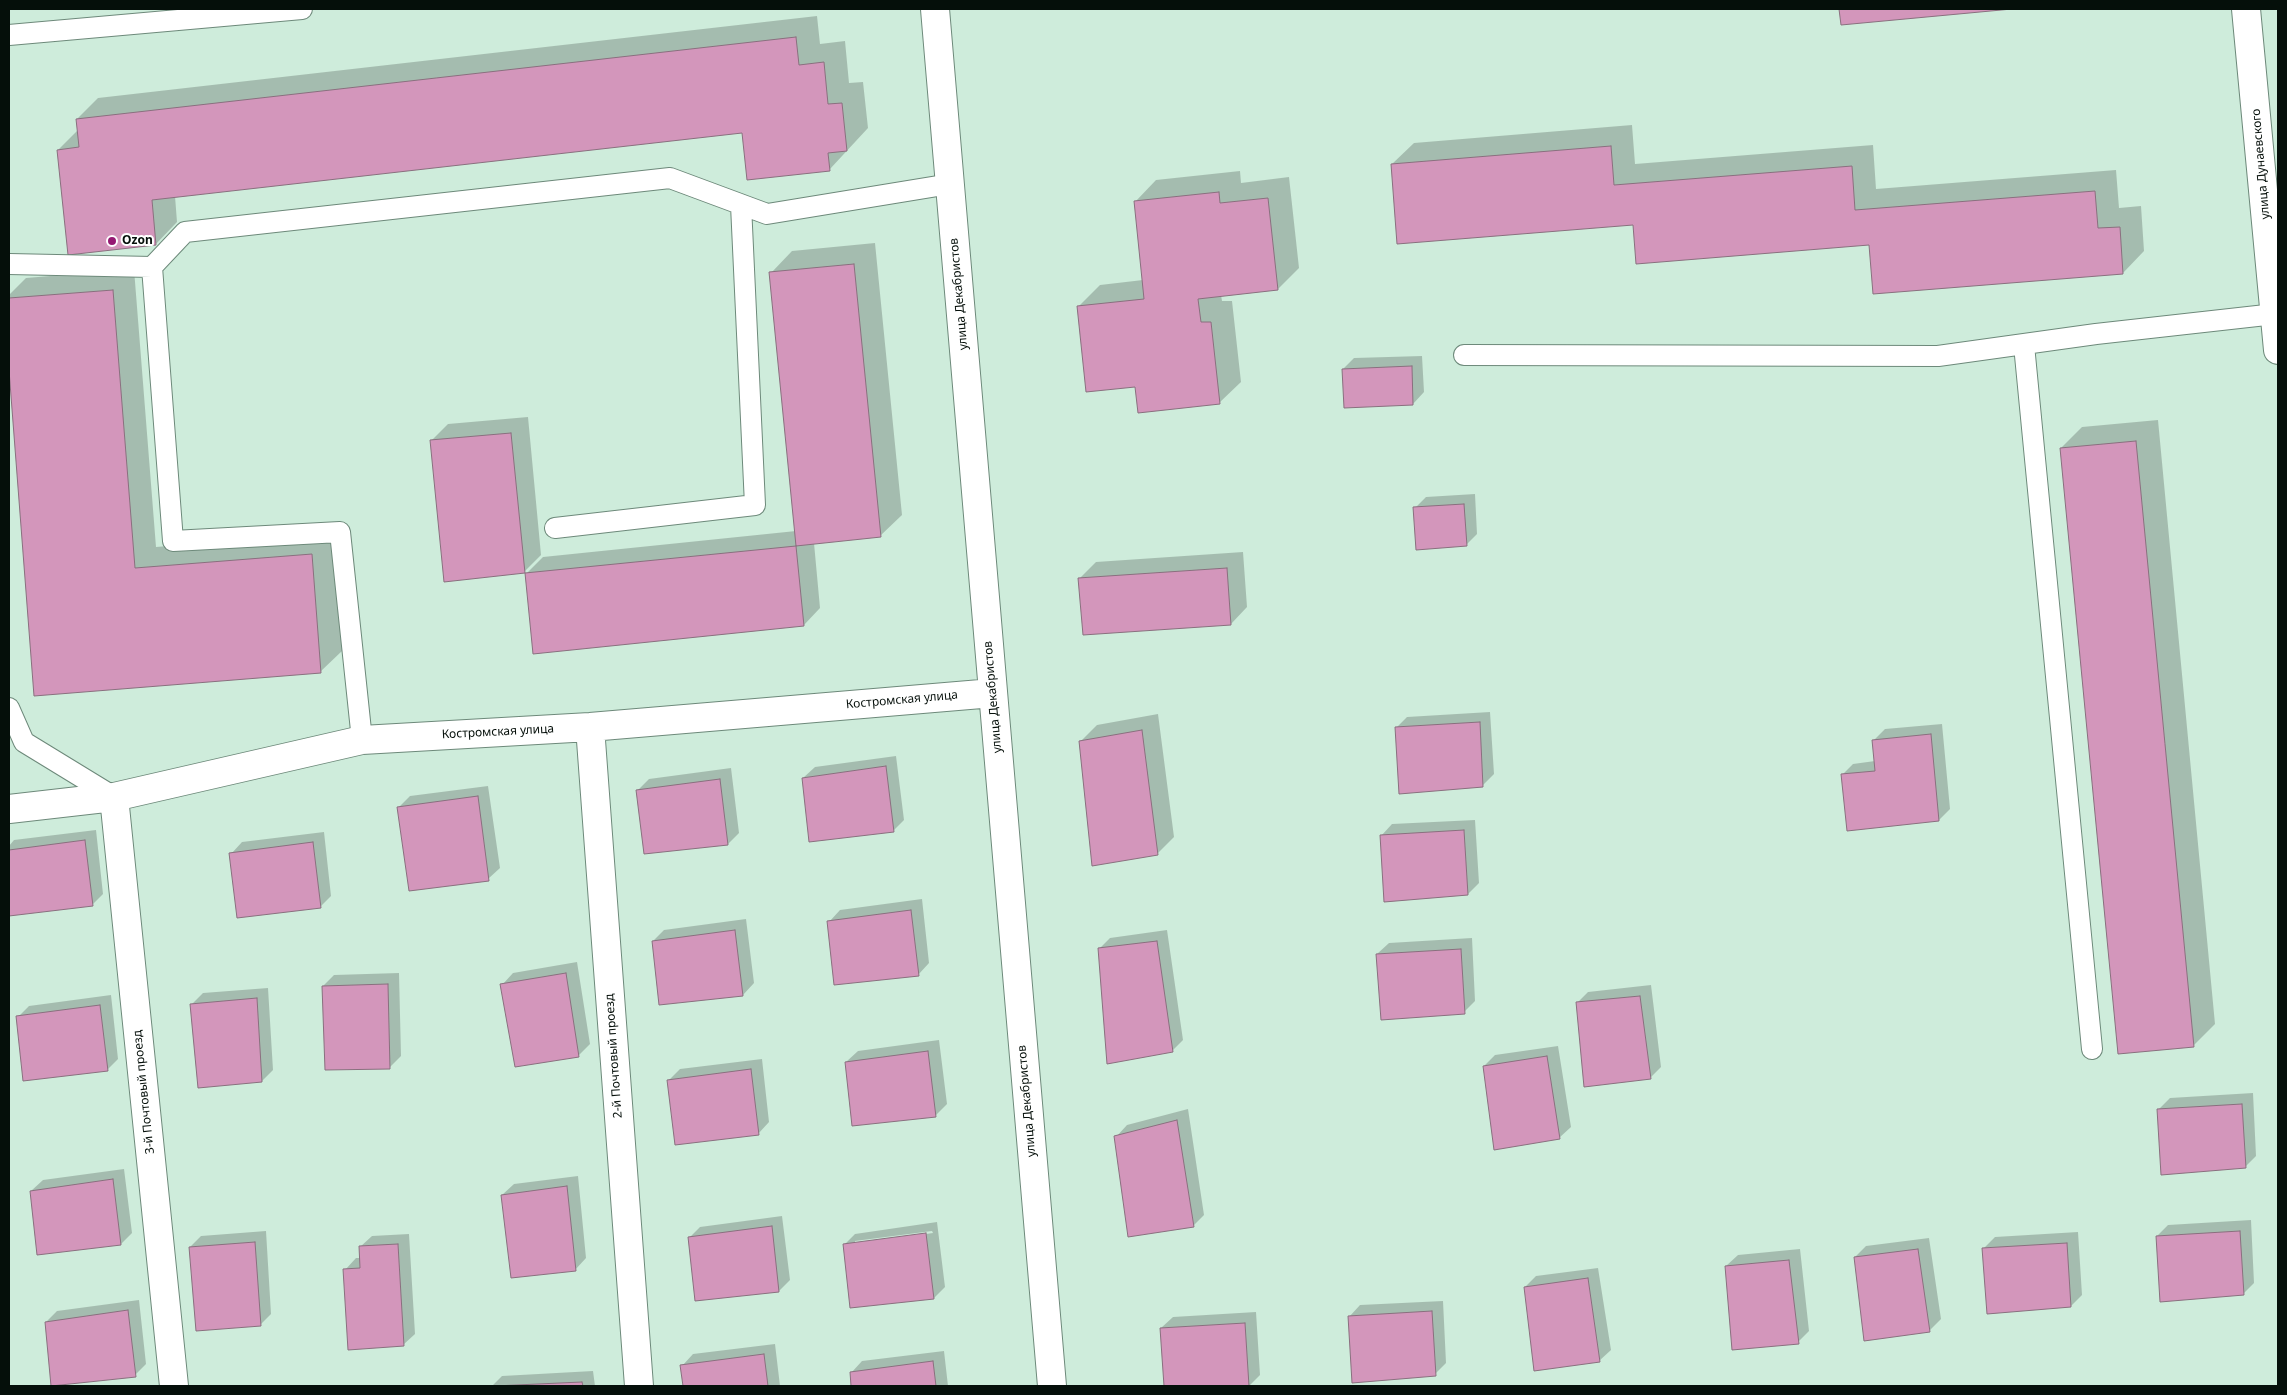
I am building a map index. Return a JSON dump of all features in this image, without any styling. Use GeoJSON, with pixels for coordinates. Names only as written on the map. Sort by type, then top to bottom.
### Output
{"type":"FeatureCollection","features":[{"type":"Feature","properties":{"kind":"street","name":"улица Декабристов"},"geometry":{"type":"LineString","coordinates":[[935,9],[1052,1386]]}},
{"type":"Feature","properties":{"kind":"street","name":"улица Дунаевского"},"geometry":{"type":"LineString","coordinates":[[2246,9],[2278,350]]}},
{"type":"Feature","properties":{"kind":"street","name":"Костромская улица"},"geometry":{"type":"LineString","coordinates":[[9,810],[114,797],[362,740],[590,727],[993,693]]}},
{"type":"Feature","properties":{"kind":"street","name":"2-й Почтовый проезд"},"geometry":{"type":"LineString","coordinates":[[590,727],[638,1386]]}},
{"type":"Feature","properties":{"kind":"street","name":"3-й Почтовый проезд"},"geometry":{"type":"LineString","coordinates":[[114,797],[174,1386]]}},
{"type":"Feature","properties":{"kind":"lane"},"geometry":{"type":"LineString","coordinates":[[9,35],[302,9]]}},
{"type":"Feature","properties":{"kind":"lane"},"geometry":{"type":"LineString","coordinates":[[9,264],[152,267],[186,232],[670,178],[767,214],[950,184]]}},
{"type":"Feature","properties":{"kind":"lane"},"geometry":{"type":"LineString","coordinates":[[555,528],[755,505],[741,205]]}},
{"type":"Feature","properties":{"kind":"lane"},"geometry":{"type":"LineString","coordinates":[[152,267],[174,541],[340,532],[362,740]]}},
{"type":"Feature","properties":{"kind":"lane"},"geometry":{"type":"LineString","coordinates":[[1464,356],[1938,356],[2275,314]]}},
{"type":"Feature","properties":{"kind":"lane"},"geometry":{"type":"LineString","coordinates":[[2024,344],[2092,1049]]}},
{"type":"Feature","properties":{"kind":"lane"},"geometry":{"type":"LineString","coordinates":[[9,708],[24,742],[114,797]]}},
{"type":"Feature","properties":{"kind":"building"},"geometry":{"type":"Polygon","coordinates":[[[1839,9],[2012,9],[1841,25],[1839,9]]]}},
{"type":"Feature","properties":{"kind":"building"},"geometry":{"type":"Polygon","coordinates":[[[796,37],[799,65],[824,62],[828,104],[842,103],[847,151],[828,153],[830,171],[747,180],[742,133],[152,200],[156,245],[68,255],[57,150],[79,147],[76,119],[796,37]]]}},
{"type":"Feature","properties":{"kind":"building"},"geometry":{"type":"Polygon","coordinates":[[[1611,146],[1614,185],[1852,166],[1855,210],[2095,191],[2098,228],[2120,227],[2123,274],[1873,294],[1869,245],[1636,264],[1633,225],[1397,244],[1391,164],[1611,146]]]}},
{"type":"Feature","properties":{"kind":"building"},"geometry":{"type":"Polygon","coordinates":[[[1219,192],[1220,203],[1268,198],[1278,290],[1198,299],[1201,322],[1211,322],[1220,404],[1138,413],[1135,387],[1086,392],[1077,306],[1144,299],[1134,201],[1219,192]]]}},
{"type":"Feature","properties":{"kind":"building"},"geometry":{"type":"Polygon","coordinates":[[[854,264],[881,537],[796,546],[769,272],[854,264]]]}},
{"type":"Feature","properties":{"kind":"building"},"geometry":{"type":"Polygon","coordinates":[[[113,290],[135,568],[312,554],[321,673],[34,696],[9,370],[9,298],[113,290]]]}},
{"type":"Feature","properties":{"kind":"building"},"geometry":{"type":"Polygon","coordinates":[[[1412,366],[1413,405],[1344,408],[1342,369],[1412,366]]]}},
{"type":"Feature","properties":{"kind":"building"},"geometry":{"type":"Polygon","coordinates":[[[511,433],[525,573],[444,582],[430,440],[511,433]]]}},
{"type":"Feature","properties":{"kind":"building"},"geometry":{"type":"Polygon","coordinates":[[[2136,441],[2194,1047],[2118,1054],[2060,448],[2136,441]]]}},
{"type":"Feature","properties":{"kind":"building"},"geometry":{"type":"Polygon","coordinates":[[[1464,504],[1467,546],[1416,550],[1413,507],[1464,504]]]}},
{"type":"Feature","properties":{"kind":"building"},"geometry":{"type":"Polygon","coordinates":[[[796,546],[804,626],[533,654],[525,573],[796,546]]]}},
{"type":"Feature","properties":{"kind":"building"},"geometry":{"type":"Polygon","coordinates":[[[1227,568],[1231,625],[1083,635],[1078,578],[1227,568]]]}},
{"type":"Feature","properties":{"kind":"building"},"geometry":{"type":"Polygon","coordinates":[[[1480,722],[1483,787],[1399,794],[1395,727],[1480,722]]]}},
{"type":"Feature","properties":{"kind":"building"},"geometry":{"type":"Polygon","coordinates":[[[1142,730],[1158,855],[1092,866],[1079,741],[1142,730]]]}},
{"type":"Feature","properties":{"kind":"building"},"geometry":{"type":"Polygon","coordinates":[[[1931,734],[1939,821],[1847,831],[1841,774],[1875,771],[1872,740],[1931,734]]]}},
{"type":"Feature","properties":{"kind":"building"},"geometry":{"type":"Polygon","coordinates":[[[886,766],[894,832],[809,842],[802,778],[886,766]]]}},
{"type":"Feature","properties":{"kind":"building"},"geometry":{"type":"Polygon","coordinates":[[[720,779],[728,845],[644,854],[636,790],[720,779]]]}},
{"type":"Feature","properties":{"kind":"building"},"geometry":{"type":"Polygon","coordinates":[[[478,796],[489,881],[409,891],[397,807],[478,796]]]}},
{"type":"Feature","properties":{"kind":"building"},"geometry":{"type":"Polygon","coordinates":[[[1464,830],[1468,895],[1384,902],[1380,835],[1464,830]]]}},
{"type":"Feature","properties":{"kind":"building"},"geometry":{"type":"Polygon","coordinates":[[[85,840],[93,906],[9,916],[9,850],[85,840]]]}},
{"type":"Feature","properties":{"kind":"building"},"geometry":{"type":"Polygon","coordinates":[[[313,842],[321,908],[237,918],[229,853],[313,842]]]}},
{"type":"Feature","properties":{"kind":"building"},"geometry":{"type":"Polygon","coordinates":[[[911,910],[919,976],[834,985],[827,921],[911,910]]]}},
{"type":"Feature","properties":{"kind":"building"},"geometry":{"type":"Polygon","coordinates":[[[735,930],[743,996],[659,1005],[652,941],[735,930]]]}},
{"type":"Feature","properties":{"kind":"building"},"geometry":{"type":"Polygon","coordinates":[[[1157,941],[1173,1052],[1107,1064],[1098,948],[1157,941]]]}},
{"type":"Feature","properties":{"kind":"building"},"geometry":{"type":"Polygon","coordinates":[[[1461,949],[1465,1014],[1381,1020],[1376,954],[1461,949]]]}},
{"type":"Feature","properties":{"kind":"building"},"geometry":{"type":"Polygon","coordinates":[[[566,973],[579,1057],[515,1067],[500,984],[566,973]]]}},
{"type":"Feature","properties":{"kind":"building"},"geometry":{"type":"Polygon","coordinates":[[[388,984],[390,1069],[325,1070],[322,986],[388,984]]]}},
{"type":"Feature","properties":{"kind":"building"},"geometry":{"type":"Polygon","coordinates":[[[1640,996],[1651,1079],[1584,1087],[1576,1002],[1640,996]]]}},
{"type":"Feature","properties":{"kind":"building"},"geometry":{"type":"Polygon","coordinates":[[[257,998],[262,1082],[198,1088],[190,1004],[257,998]]]}},
{"type":"Feature","properties":{"kind":"building"},"geometry":{"type":"Polygon","coordinates":[[[100,1005],[108,1071],[23,1081],[16,1016],[100,1005]]]}},
{"type":"Feature","properties":{"kind":"building"},"geometry":{"type":"Polygon","coordinates":[[[928,1051],[936,1117],[852,1126],[845,1062],[928,1051]]]}},
{"type":"Feature","properties":{"kind":"building"},"geometry":{"type":"Polygon","coordinates":[[[1547,1056],[1560,1139],[1494,1150],[1483,1066],[1547,1056]]]}},
{"type":"Feature","properties":{"kind":"building"},"geometry":{"type":"Polygon","coordinates":[[[751,1069],[759,1135],[675,1145],[667,1080],[751,1069]]]}},
{"type":"Feature","properties":{"kind":"building"},"geometry":{"type":"Polygon","coordinates":[[[2242,1104],[2246,1168],[2161,1175],[2157,1109],[2242,1104]]]}},
{"type":"Feature","properties":{"kind":"building"},"geometry":{"type":"Polygon","coordinates":[[[1177,1120],[1194,1227],[1128,1237],[1114,1136],[1177,1120]]]}},
{"type":"Feature","properties":{"kind":"building"},"geometry":{"type":"Polygon","coordinates":[[[113,1179],[121,1245],[37,1255],[30,1191],[113,1179]]]}},
{"type":"Feature","properties":{"kind":"building"},"geometry":{"type":"Polygon","coordinates":[[[567,1186],[576,1271],[511,1278],[501,1195],[567,1186]]]}},
{"type":"Feature","properties":{"kind":"building"},"geometry":{"type":"Polygon","coordinates":[[[772,1226],[779,1292],[695,1301],[688,1237],[772,1226]]]}},
{"type":"Feature","properties":{"kind":"building"},"geometry":{"type":"Polygon","coordinates":[[[2240,1231],[2244,1295],[2160,1302],[2156,1236],[2240,1231]]]}},
{"type":"Feature","properties":{"kind":"building"},"geometry":{"type":"Polygon","coordinates":[[[926,1233],[934,1299],[850,1308],[843,1244],[926,1233]]]}},
{"type":"Feature","properties":{"kind":"building"},"geometry":{"type":"Polygon","coordinates":[[[255,1242],[261,1326],[196,1331],[189,1247],[255,1242]]]}},
{"type":"Feature","properties":{"kind":"building"},"geometry":{"type":"Polygon","coordinates":[[[2067,1243],[2071,1307],[1987,1314],[1982,1248],[2067,1243]]]}},
{"type":"Feature","properties":{"kind":"building"},"geometry":{"type":"Polygon","coordinates":[[[398,1244],[404,1346],[348,1350],[343,1269],[360,1268],[359,1246],[398,1244]]]}},
{"type":"Feature","properties":{"kind":"building"},"geometry":{"type":"Polygon","coordinates":[[[1918,1249],[1930,1332],[1864,1341],[1854,1257],[1918,1249]]]}},
{"type":"Feature","properties":{"kind":"building"},"geometry":{"type":"Polygon","coordinates":[[[1789,1260],[1799,1344],[1732,1350],[1725,1266],[1789,1260]]]}},
{"type":"Feature","properties":{"kind":"building"},"geometry":{"type":"Polygon","coordinates":[[[1588,1278],[1600,1362],[1534,1371],[1524,1287],[1588,1278]]]}},
{"type":"Feature","properties":{"kind":"building"},"geometry":{"type":"Polygon","coordinates":[[[128,1310],[136,1377],[51,1386],[45,1322],[128,1310]]]}},
{"type":"Feature","properties":{"kind":"building"},"geometry":{"type":"Polygon","coordinates":[[[1432,1311],[1436,1376],[1352,1383],[1348,1316],[1432,1311]]]}},
{"type":"Feature","properties":{"kind":"building"},"geometry":{"type":"Polygon","coordinates":[[[1245,1323],[1249,1386],[1164,1386],[1160,1328],[1245,1323]]]}},
{"type":"Feature","properties":{"kind":"building"},"geometry":{"type":"Polygon","coordinates":[[[764,1354],[768,1386],[683,1386],[680,1365],[764,1354]]]}},
{"type":"Feature","properties":{"kind":"building"},"geometry":{"type":"Polygon","coordinates":[[[933,1361],[936,1386],[851,1386],[850,1372],[933,1361]]]}},
{"type":"Feature","properties":{"kind":"building"},"geometry":{"type":"Polygon","coordinates":[[[582,1382],[583,1386],[494,1386],[582,1382]]]}},
{"type":"Feature","properties":{"kind":"place","name":"Ozon"},"geometry":{"type":"Point","coordinates":[112,241]}}]}
